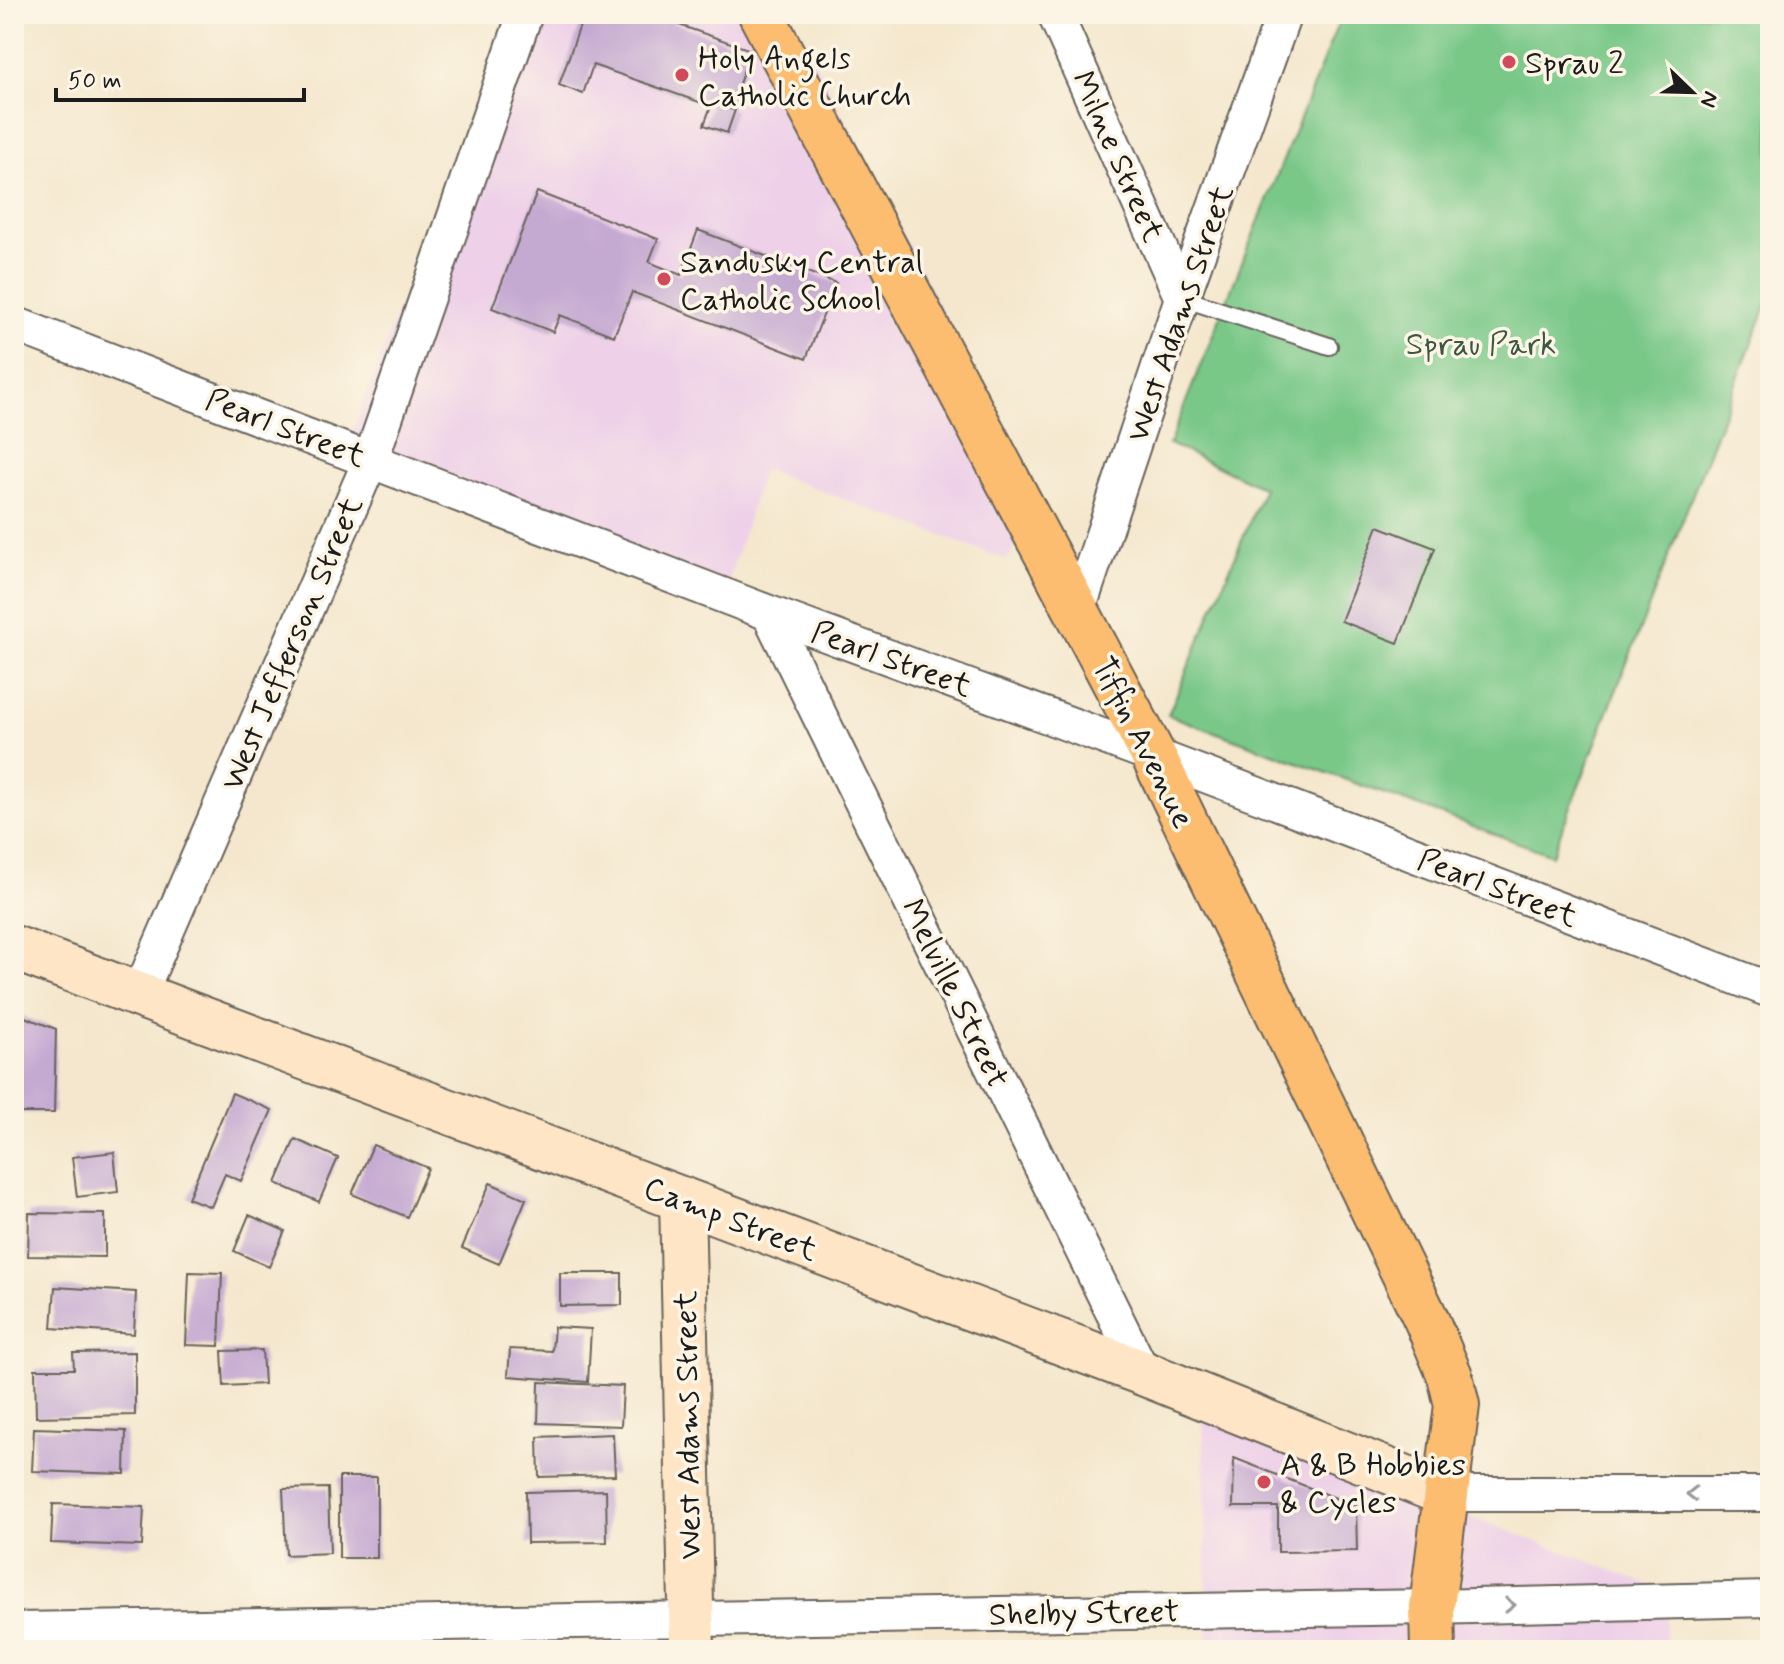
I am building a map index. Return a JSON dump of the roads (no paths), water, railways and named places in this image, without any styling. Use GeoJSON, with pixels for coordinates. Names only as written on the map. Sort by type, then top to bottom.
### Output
{"type":"FeatureCollection","features":[{"type":"Feature","properties":{"kind":"main road","name":"Tiffin Avenue"},"geometry":{"type":"LineString","coordinates":[[761,14],[1153,755],[1426,1319],[1450,1376],[1457,1405],[1432,1607],[1433,1650]]}},
{"type":"Feature","properties":{"kind":"street","name":"West Jefferson Street"},"geometry":{"type":"LineString","coordinates":[[139,995],[371,459],[525,14]]}},
{"type":"Feature","properties":{"kind":"street","name":"Milne Street"},"geometry":{"type":"LineString","coordinates":[[1055,14],[1182,298]]}},
{"type":"Feature","properties":{"kind":"street","name":"West Adams Street"},"geometry":{"type":"LineString","coordinates":[[1077,613],[1182,298],[1284,14]]}},
{"type":"Feature","properties":{"kind":"street","name":"Pearl Street"},"geometry":{"type":"LineString","coordinates":[[14,324],[769,613],[1153,755],[1770,990]]}},
{"type":"Feature","properties":{"kind":"street","name":"Melville Street"},"geometry":{"type":"LineString","coordinates":[[769,613],[1143,1373]]}},
{"type":"Feature","properties":{"kind":"street","name":"Camp Street"},"geometry":{"type":"LineString","coordinates":[[14,948],[1143,1373],[1446,1494]]}},
{"type":"Feature","properties":{"kind":"street","name":"West Adams Street"},"geometry":{"type":"LineString","coordinates":[[682,1199],[692,1634]]}},
{"type":"Feature","properties":{"kind":"street"},"geometry":{"type":"LineString","coordinates":[[1446,1494],[1770,1494]]}},
{"type":"Feature","properties":{"kind":"street","name":"Shelby Street"},"geometry":{"type":"LineString","coordinates":[[14,1630],[692,1634],[1432,1607],[1770,1599]]}},
{"type":"Feature","properties":{"kind":"lane"},"geometry":{"type":"LineString","coordinates":[[1182,298],[1329,346]]}},
{"type":"Feature","properties":{"kind":"place","name":"Sprau 2"},"geometry":{"type":"Point","coordinates":[1509,62]}},
{"type":"Feature","properties":{"kind":"place","name":"Holy Angels Catholic Church"},"geometry":{"type":"Point","coordinates":[682,75]}},
{"type":"Feature","properties":{"kind":"place","name":"Sandusky Central Catholic School"},"geometry":{"type":"Point","coordinates":[664,279]}},
{"type":"Feature","properties":{"kind":"place","name":"A & B Hobbies & Cycles"},"geometry":{"type":"Point","coordinates":[1264,1482]}},
{"type":"Feature","properties":{"kind":"park label","name":"Sprau Park"},"geometry":{"type":"Point","coordinates":[1481,343]}}]}
